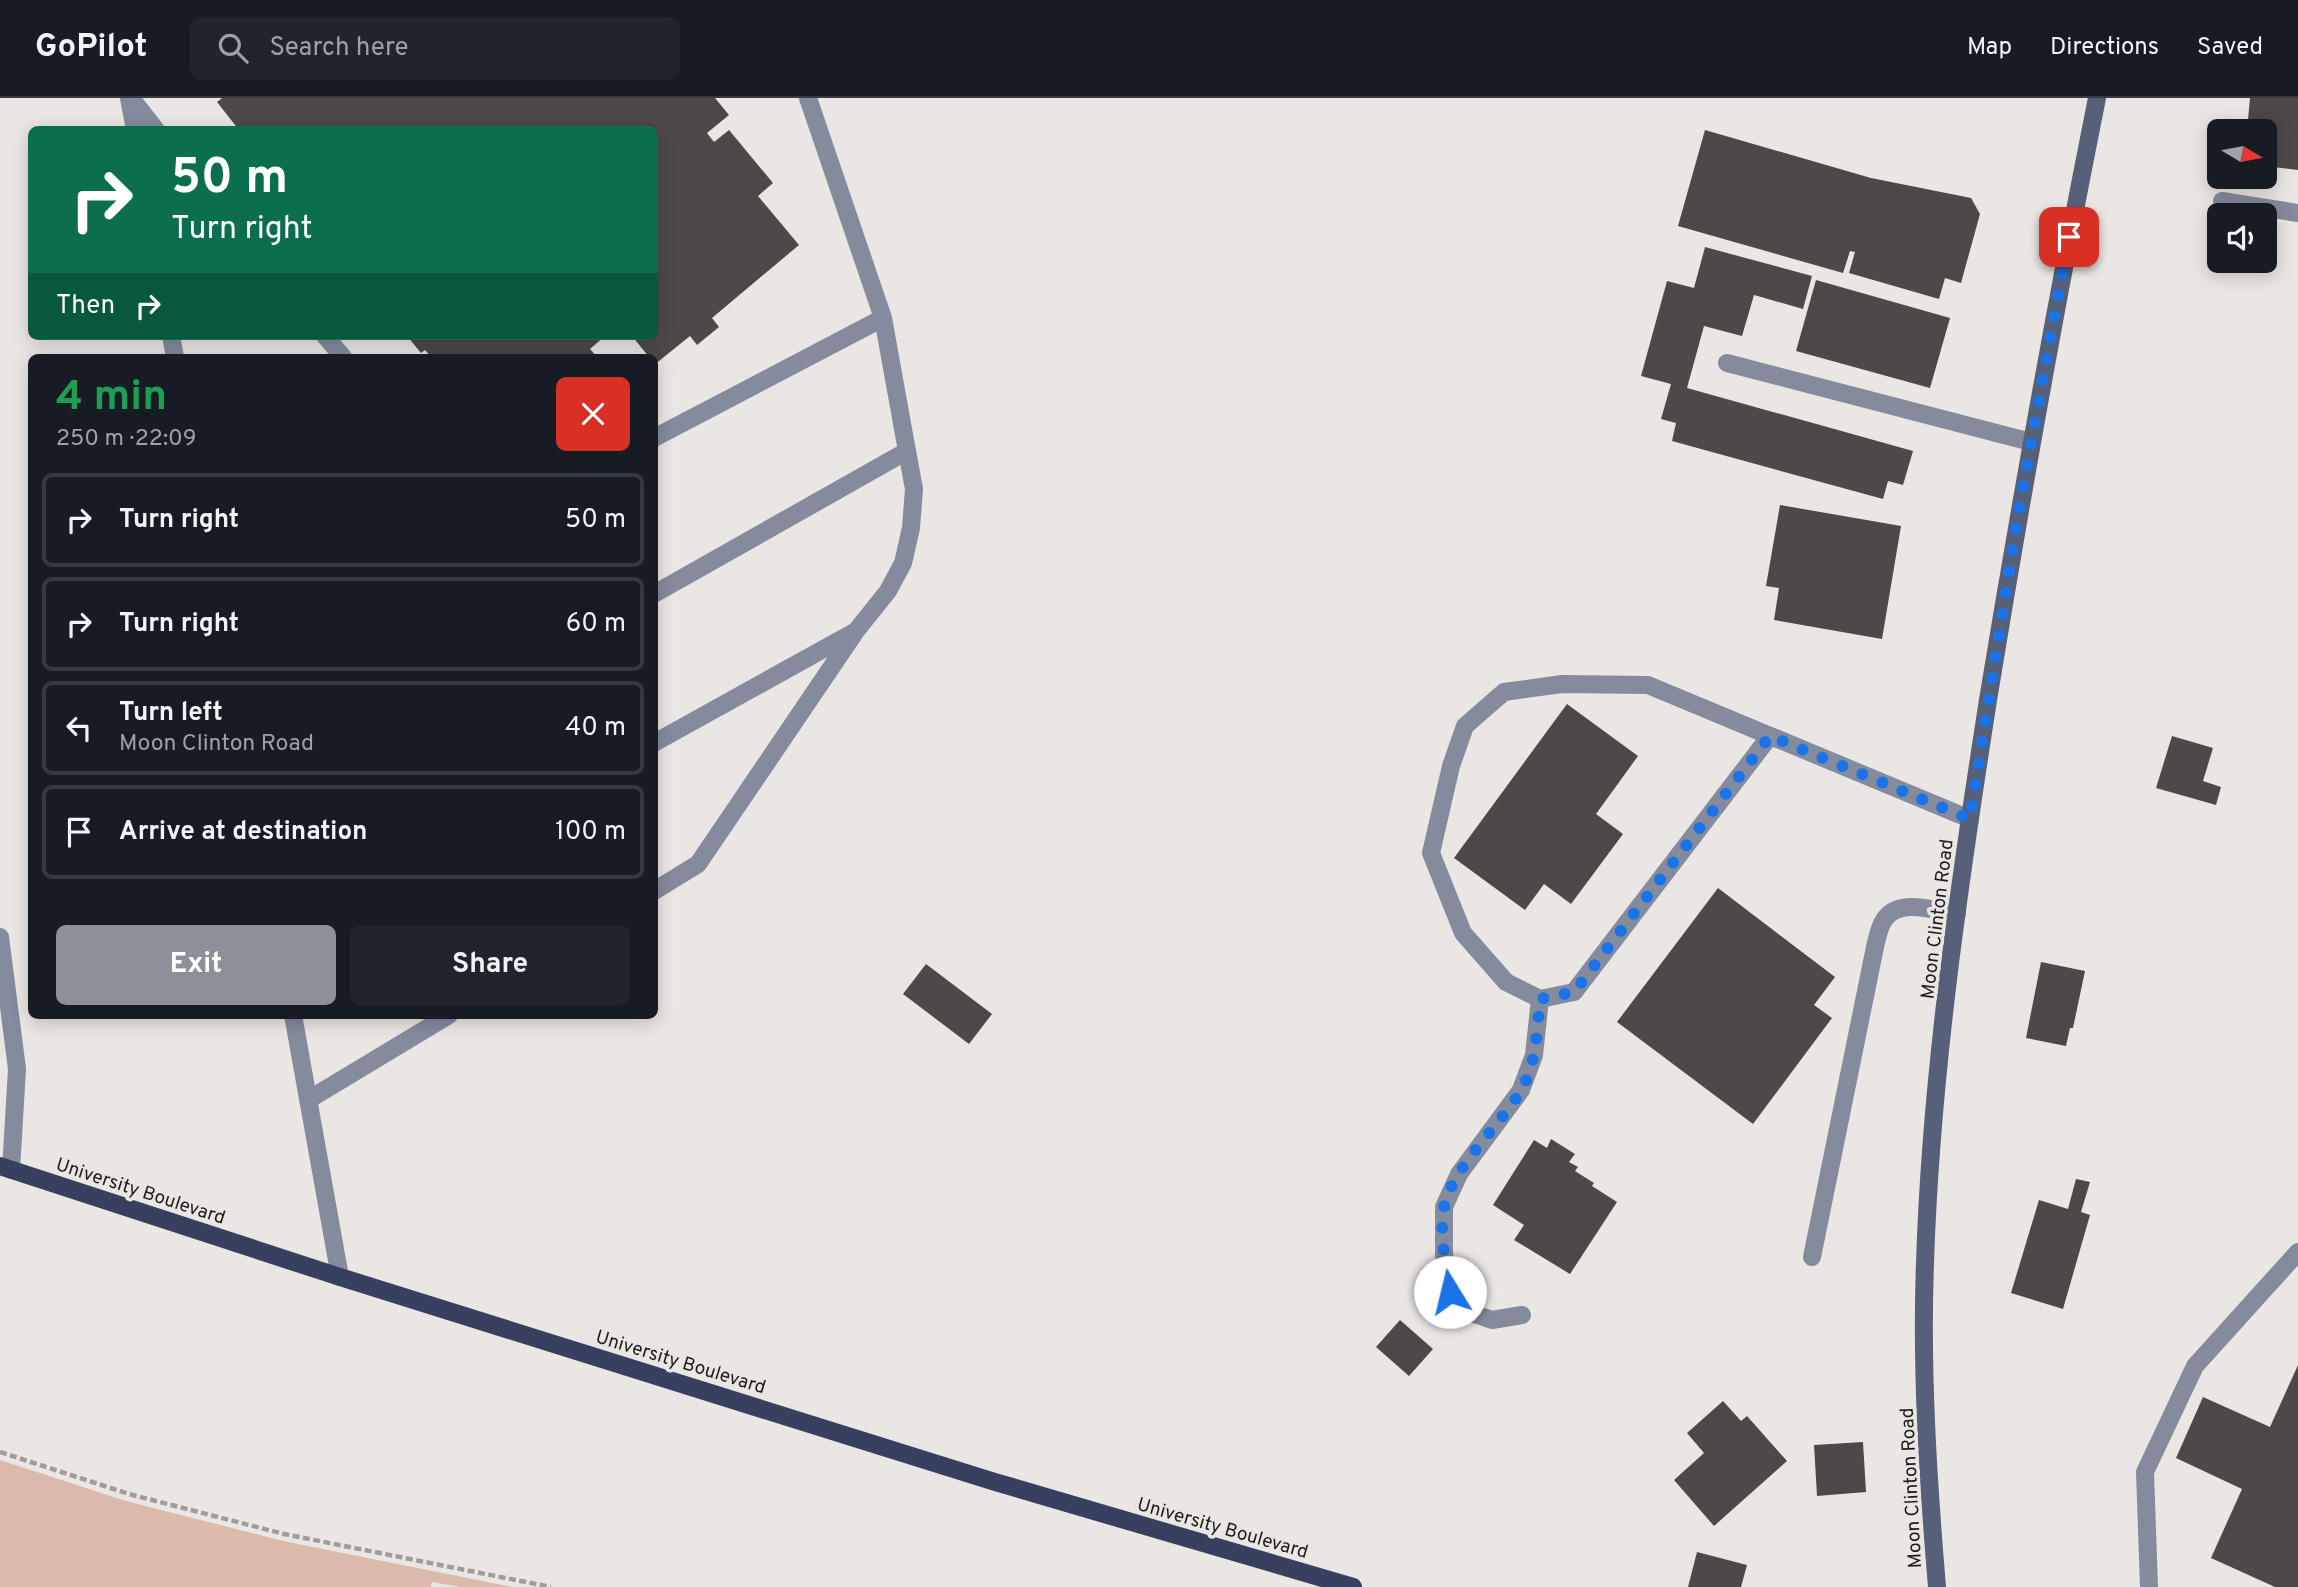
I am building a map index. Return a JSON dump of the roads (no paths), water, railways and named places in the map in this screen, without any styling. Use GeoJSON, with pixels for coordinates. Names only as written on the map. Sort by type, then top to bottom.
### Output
{"type":"FeatureCollection","features":[{"type":"Feature","properties":{"kind":"main road","name":"University Boulevard"},"geometry":{"type":"LineString","coordinates":[[5,1168],[340,1277],[1009,1486],[1353,1587]]}},
{"type":"Feature","properties":{"kind":"street"},"geometry":{"type":"LineString","coordinates":[[130,98],[134,126]]}},
{"type":"Feature","properties":{"kind":"street"},"geometry":{"type":"LineString","coordinates":[[130,98],[153,126]]}},
{"type":"Feature","properties":{"kind":"street"},"geometry":{"type":"LineString","coordinates":[[658,889],[698,864],[856,631],[888,591],[903,564],[911,528],[914,489],[883,318],[808,98]]}},
{"type":"Feature","properties":{"kind":"street","name":"Moon Clinton Road"},"geometry":{"type":"LineString","coordinates":[[1937,1587],[1927,1438],[1925,1261],[1934,1115],[1970,819],[2031,442],[2097,98]]}},
{"type":"Feature","properties":{"kind":"street"},"geometry":{"type":"LineString","coordinates":[[2222,201],[2298,213]]}},
{"type":"Feature","properties":{"kind":"street"},"geometry":{"type":"LineString","coordinates":[[658,436],[883,318]]}},
{"type":"Feature","properties":{"kind":"street"},"geometry":{"type":"LineString","coordinates":[[328,340],[340,354]]}},
{"type":"Feature","properties":{"kind":"street"},"geometry":{"type":"LineString","coordinates":[[1727,363],[2031,442]]}},
{"type":"Feature","properties":{"kind":"street"},"geometry":{"type":"LineString","coordinates":[[658,592],[907,451]]}},
{"type":"Feature","properties":{"kind":"street"},"geometry":{"type":"LineString","coordinates":[[658,741],[856,631]]}},
{"type":"Feature","properties":{"kind":"street"},"geometry":{"type":"LineString","coordinates":[[1770,736],[1574,992],[1540,999],[1506,982],[1463,933],[1431,853],[1451,766],[1465,726],[1504,692],[1563,684],[1648,685],[1970,819]]}},
{"type":"Feature","properties":{"kind":"street"},"geometry":{"type":"LineString","coordinates":[[1812,1257],[1875,947],[1884,920],[1896,909],[1908,906],[1957,914]]}},
{"type":"Feature","properties":{"kind":"street"},"geometry":{"type":"LineString","coordinates":[[0,937],[17,1069],[5,1168]]}},
{"type":"Feature","properties":{"kind":"street"},"geometry":{"type":"LineString","coordinates":[[1522,1315],[1492,1320],[1463,1310],[1456,1301],[1450,1292],[1444,1254],[1444,1207],[1459,1174],[1521,1090],[1534,1055],[1540,999]]}},
{"type":"Feature","properties":{"kind":"street"},"geometry":{"type":"LineString","coordinates":[[294,1019],[340,1277]]}},
{"type":"Feature","properties":{"kind":"street"},"geometry":{"type":"LineString","coordinates":[[308,1100],[442,1019]]}},
{"type":"Feature","properties":{"kind":"street"},"geometry":{"type":"LineString","coordinates":[[2149,1587],[2145,1472],[2195,1366],[2298,1252]]}}]}
